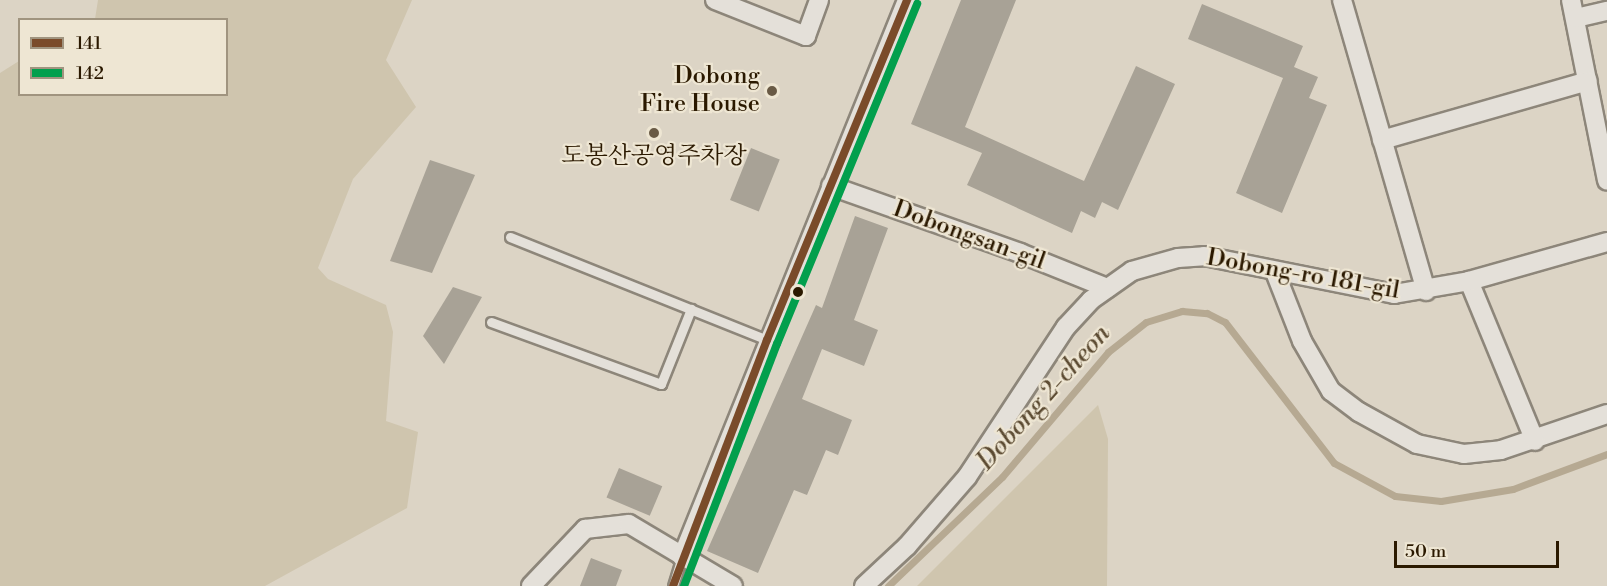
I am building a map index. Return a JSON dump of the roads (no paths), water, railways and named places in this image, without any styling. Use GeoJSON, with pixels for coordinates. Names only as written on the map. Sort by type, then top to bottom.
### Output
{"type":"FeatureCollection","features":[{"type":"Feature","properties":{"kind":"street"},"geometry":{"type":"LineString","coordinates":[[714,0],[806,36],[819,0]]}},
{"type":"Feature","properties":{"kind":"street"},"geometry":{"type":"LineString","coordinates":[[682,557],[767,340],[907,0]]}},
{"type":"Feature","properties":{"kind":"street","name":"Dobong-ro 181-gil"},"geometry":{"type":"LineString","coordinates":[[1342,0],[1426,291]]}},
{"type":"Feature","properties":{"kind":"street"},"geometry":{"type":"LineString","coordinates":[[1571,0],[1607,180]]}},
{"type":"Feature","properties":{"kind":"street"},"geometry":{"type":"LineString","coordinates":[[1576,18],[1607,11]]}},
{"type":"Feature","properties":{"kind":"street"},"geometry":{"type":"LineString","coordinates":[[1382,140],[1588,81]]}},
{"type":"Feature","properties":{"kind":"street","name":"Dobongsan-gil"},"geometry":{"type":"LineString","coordinates":[[831,186],[1020,253],[1107,288]]}},
{"type":"Feature","properties":{"kind":"street","name":"Dobong-ro 181-gil"},"geometry":{"type":"LineString","coordinates":[[864,586],[943,507],[1000,431],[1055,342],[1078,313],[1107,288],[1132,271],[1190,256],[1385,293],[1426,291],[1607,242]]}},
{"type":"Feature","properties":{"kind":"street"},"geometry":{"type":"LineString","coordinates":[[1275,272],[1302,341],[1324,382],[1359,412],[1417,444],[1452,453],[1493,451],[1535,441],[1607,414]]}},
{"type":"Feature","properties":{"kind":"street"},"geometry":{"type":"LineString","coordinates":[[1469,281],[1535,441]]}},
{"type":"Feature","properties":{"kind":"street"},"geometry":{"type":"LineString","coordinates":[[531,586],[585,529],[629,524],[733,586]]}},
{"type":"Feature","properties":{"kind":"lane"},"geometry":{"type":"LineString","coordinates":[[510,237],[767,340]]}},
{"type":"Feature","properties":{"kind":"lane"},"geometry":{"type":"LineString","coordinates":[[491,322],[661,384],[691,309]]}},
{"type":"Feature","properties":{"kind":"lane"},"geometry":{"type":"LineString","coordinates":[[673,586],[682,557]]}},
{"type":"Feature","properties":{"kind":"waterway","name":"Dobong 2-cheon"},"geometry":{"type":"LineString","coordinates":[[888,586],[1002,477],[1108,352],[1146,322],[1182,311],[1207,313],[1225,322],[1334,463],[1395,496],[1441,501],[1513,489],[1607,454]]}},
{"type":"Feature","properties":{"kind":"place","name":"Dobong Fire House"},"geometry":{"type":"Point","coordinates":[772,91]}},
{"type":"Feature","properties":{"kind":"place","name":"도봉산공영주차장"},"geometry":{"type":"Point","coordinates":[654,133]}}]}
